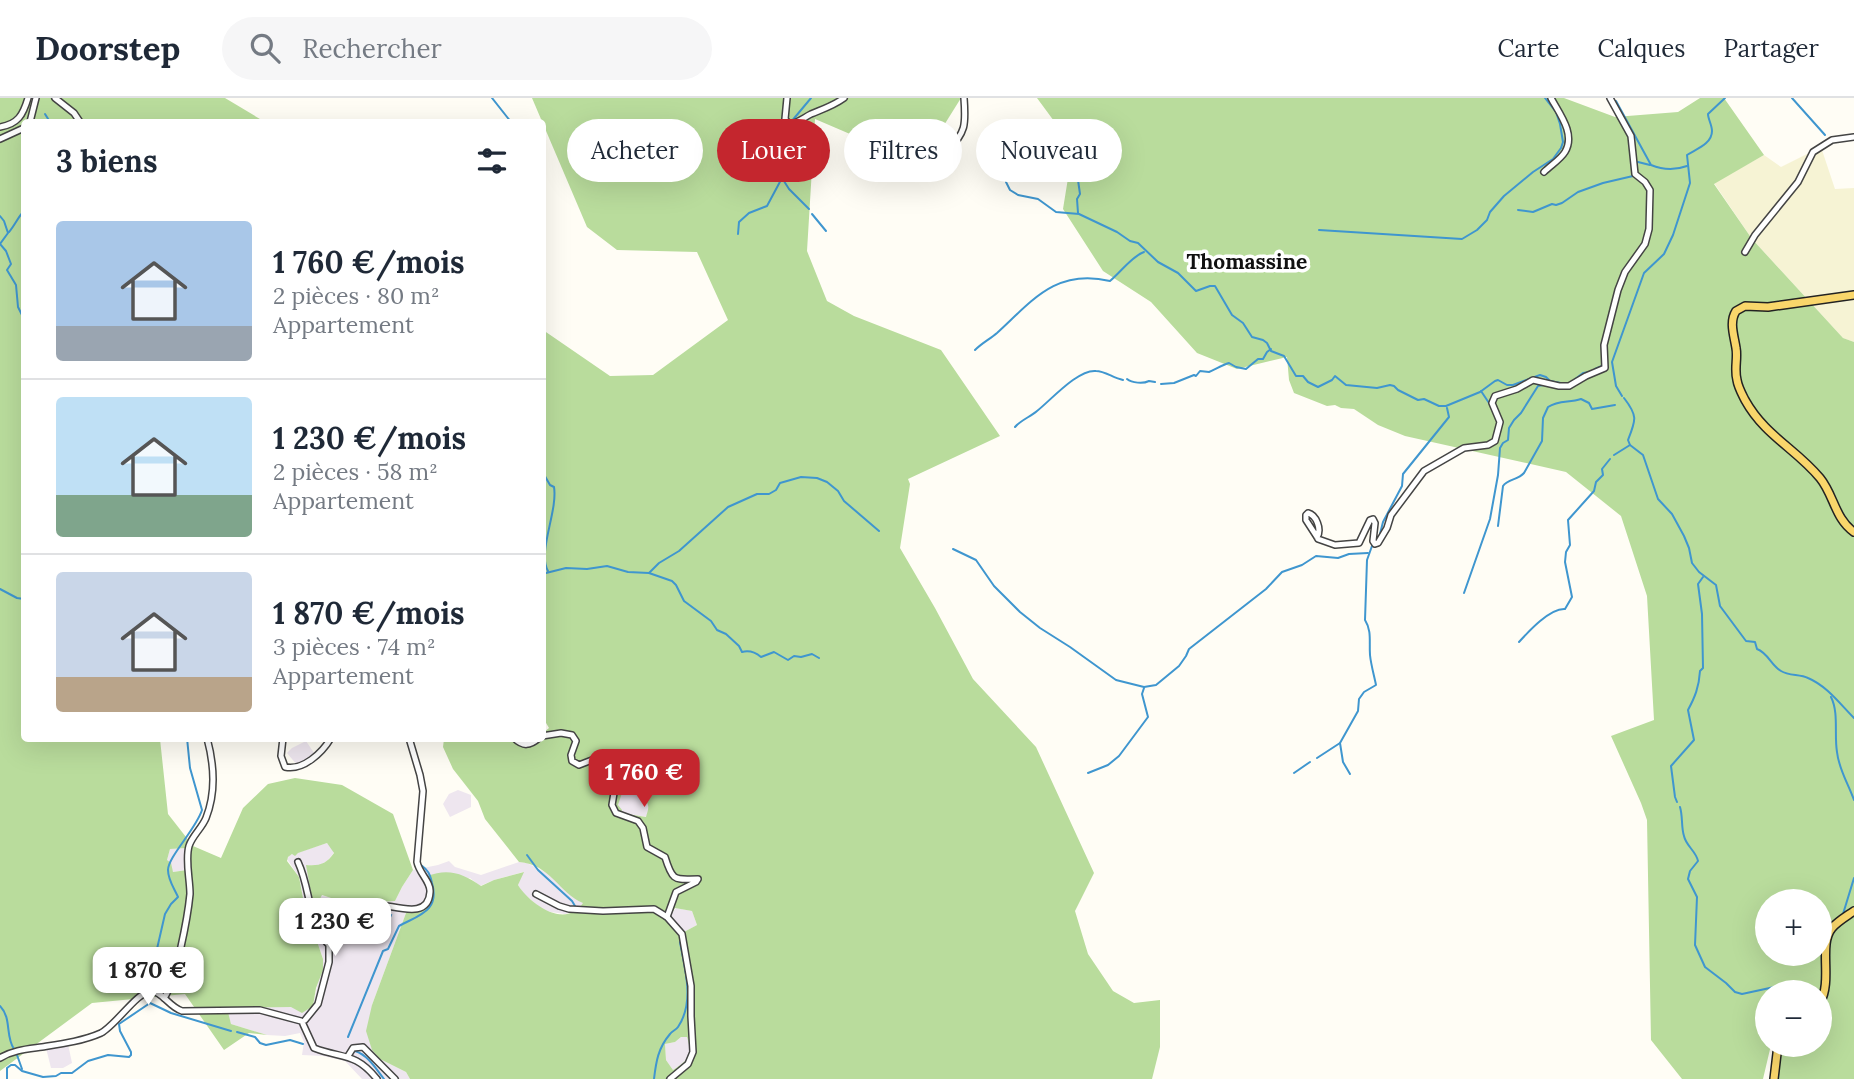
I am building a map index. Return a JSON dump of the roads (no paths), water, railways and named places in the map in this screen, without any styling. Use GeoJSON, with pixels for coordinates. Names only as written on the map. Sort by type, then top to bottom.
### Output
{"type":"FeatureCollection","features":[{"type":"Feature","properties":{"kind":"main road"},"geometry":{"type":"LineString","coordinates":[[1854,295],[1768,307],[1745,306],[1736,311],[1732,321],[1737,354],[1737,379],[1751,410],[1772,436],[1795,453],[1821,479],[1841,519],[1854,532]]}},
{"type":"Feature","properties":{"kind":"main road"},"geometry":{"type":"LineString","coordinates":[[1826,980],[1828,935],[1836,924],[1854,911]]}},
{"type":"Feature","properties":{"kind":"main road"},"geometry":{"type":"LineString","coordinates":[[1774,1079],[1777,1057]]}},
{"type":"Feature","properties":{"kind":"street"},"geometry":{"type":"LineString","coordinates":[[0,127],[19,119],[28,98]]}},
{"type":"Feature","properties":{"kind":"street"},"geometry":{"type":"LineString","coordinates":[[31,119],[36,98]]}},
{"type":"Feature","properties":{"kind":"street"},"geometry":{"type":"LineString","coordinates":[[55,98],[78,119]]}},
{"type":"Feature","properties":{"kind":"street"},"geometry":{"type":"LineString","coordinates":[[787,98],[786,119],[793,125],[844,98]]}},
{"type":"Feature","properties":{"kind":"street"},"geometry":{"type":"LineString","coordinates":[[962,136],[964,98]]}},
{"type":"Feature","properties":{"kind":"street"},"geometry":{"type":"LineString","coordinates":[[1544,172],[1564,154],[1567,146],[1566,125],[1550,98]]}},
{"type":"Feature","properties":{"kind":"street"},"geometry":{"type":"LineString","coordinates":[[1317,537],[1335,545],[1357,544],[1372,518],[1373,541],[1378,543],[1391,515],[1424,471],[1464,448],[1488,445],[1494,441],[1500,422],[1492,401],[1496,396],[1535,380],[1557,386],[1570,386],[1605,368],[1604,349],[1608,323],[1624,275],[1646,240],[1650,194],[1647,184],[1635,174],[1630,136],[1610,98]]}},
{"type":"Feature","properties":{"kind":"street"},"geometry":{"type":"LineString","coordinates":[[0,139],[21,129]]}},
{"type":"Feature","properties":{"kind":"street"},"geometry":{"type":"LineString","coordinates":[[1745,252],[1757,232],[1798,182],[1815,150],[1832,140],[1854,137]]}},
{"type":"Feature","properties":{"kind":"street"},"geometry":{"type":"LineString","coordinates":[[546,736],[561,733],[572,735],[576,742],[572,760],[579,765],[597,761],[600,768],[599,780],[614,793],[612,805],[615,813],[638,821],[643,828],[647,847],[665,858],[673,876],[684,880],[698,879],[676,892],[667,917]]}},
{"type":"Feature","properties":{"kind":"street"},"geometry":{"type":"LineString","coordinates":[[164,998],[173,981],[190,894],[189,847],[205,820],[209,806],[213,766],[208,742]]}},
{"type":"Feature","properties":{"kind":"street"},"geometry":{"type":"LineString","coordinates":[[283,742],[281,760],[285,767],[291,768],[302,765],[320,753],[328,742]]}},
{"type":"Feature","properties":{"kind":"street"},"geometry":{"type":"LineString","coordinates":[[303,1022],[318,1004],[329,962],[329,944],[353,917],[367,906],[421,908],[428,898],[430,887],[417,866],[423,801],[422,782],[410,742]]}},
{"type":"Feature","properties":{"kind":"street"},"geometry":{"type":"LineString","coordinates":[[298,862],[306,883],[311,914],[321,935],[329,944]]}},
{"type":"Feature","properties":{"kind":"street"},"geometry":{"type":"LineString","coordinates":[[536,894],[569,909],[656,909],[667,917],[683,937],[691,986],[694,1047],[690,1060],[670,1079]]}},
{"type":"Feature","properties":{"kind":"street"},"geometry":{"type":"LineString","coordinates":[[0,1058],[17,1051],[93,1036],[110,1027],[145,993],[156,992],[182,1011],[260,1010],[303,1022]]}},
{"type":"Feature","properties":{"kind":"street"},"geometry":{"type":"LineString","coordinates":[[303,1022],[314,1048],[348,1056],[363,1064],[377,1079]]}},
{"type":"Feature","properties":{"kind":"street"},"geometry":{"type":"LineString","coordinates":[[348,1056],[354,1047],[363,1047],[395,1079]]}},
{"type":"Feature","properties":{"kind":"water"},"geometry":{"type":"Polygon","coordinates":[[[371,907],[391,915],[382,937],[363,929],[371,907]]]}},
{"type":"Feature","properties":{"kind":"waterway"},"geometry":{"type":"LineString","coordinates":[[492,98],[509,119]]}},
{"type":"Feature","properties":{"kind":"waterway"},"geometry":{"type":"LineString","coordinates":[[794,119],[811,98]]}},
{"type":"Feature","properties":{"kind":"waterway"},"geometry":{"type":"LineString","coordinates":[[1319,230],[1462,239],[1477,230],[1504,196],[1553,159],[1561,148],[1563,142],[1560,124],[1556,112],[1545,98]]}},
{"type":"Feature","properties":{"kind":"waterway"},"geometry":{"type":"LineString","coordinates":[[1622,396],[1616,386],[1612,362],[1644,273],[1664,254],[1673,235],[1690,183],[1687,155],[1703,146],[1709,139],[1712,131],[1708,114],[1725,98]]}},
{"type":"Feature","properties":{"kind":"waterway"},"geometry":{"type":"LineString","coordinates":[[1792,98],[1825,135]]}},
{"type":"Feature","properties":{"kind":"waterway"},"geometry":{"type":"LineString","coordinates":[[1616,101],[1651,165],[1669,169],[1687,166]]}},
{"type":"Feature","properties":{"kind":"waterway"},"geometry":{"type":"LineString","coordinates":[[45,114],[48,119]]}},
{"type":"Feature","properties":{"kind":"waterway"},"geometry":{"type":"LineString","coordinates":[[1638,162],[1650,165]]}},
{"type":"Feature","properties":{"kind":"waterway"},"geometry":{"type":"LineString","coordinates":[[1518,210],[1533,212],[1562,203],[1578,192],[1633,176]]}},
{"type":"Feature","properties":{"kind":"waterway"},"geometry":{"type":"LineString","coordinates":[[738,234],[739,222],[749,213],[767,206],[780,182]]}},
{"type":"Feature","properties":{"kind":"waterway"},"geometry":{"type":"LineString","coordinates":[[785,182],[809,209]]}},
{"type":"Feature","properties":{"kind":"waterway"},"geometry":{"type":"LineString","coordinates":[[1006,182],[1010,190],[1018,195],[1038,199],[1056,212],[1079,214],[1138,243],[1158,262],[1178,273],[1196,291],[1215,286],[1232,315],[1243,323],[1252,337],[1263,340],[1271,351],[1284,356],[1296,376],[1303,376],[1318,387],[1335,376],[1346,385],[1377,388],[1390,385],[1418,400],[1424,399],[1439,406],[1446,406],[1480,392],[1498,380],[1513,385],[1540,375],[1550,381],[1566,384]]}},
{"type":"Feature","properties":{"kind":"waterway"},"geometry":{"type":"LineString","coordinates":[[1078,182],[1078,213]]}},
{"type":"Feature","properties":{"kind":"waterway"},"geometry":{"type":"LineString","coordinates":[[812,214],[826,231]]}},
{"type":"Feature","properties":{"kind":"waterway"},"geometry":{"type":"LineString","coordinates":[[9,232],[21,215]]}},
{"type":"Feature","properties":{"kind":"waterway"},"geometry":{"type":"LineString","coordinates":[[0,216],[8,233],[0,244],[11,264],[7,270],[16,285],[21,313]]}},
{"type":"Feature","properties":{"kind":"waterway"},"geometry":{"type":"LineString","coordinates":[[975,350],[1046,290],[1074,279],[1110,281],[1144,252]]}},
{"type":"Feature","properties":{"kind":"waterway"},"geometry":{"type":"LineString","coordinates":[[1161,384],[1174,383],[1196,376],[1200,371],[1209,372],[1229,363],[1246,369],[1258,359],[1263,359],[1271,349]]}},
{"type":"Feature","properties":{"kind":"waterway"},"geometry":{"type":"LineString","coordinates":[[1595,369],[1602,366]]}},
{"type":"Feature","properties":{"kind":"waterway"},"geometry":{"type":"LineString","coordinates":[[1015,427],[1081,375],[1099,371],[1123,380]]}},
{"type":"Feature","properties":{"kind":"waterway"},"geometry":{"type":"LineString","coordinates":[[1574,380],[1583,373],[1590,372]]}},
{"type":"Feature","properties":{"kind":"waterway"},"geometry":{"type":"LineString","coordinates":[[1127,379],[1138,383],[1155,382]]}},
{"type":"Feature","properties":{"kind":"waterway"},"geometry":{"type":"LineString","coordinates":[[1464,593],[1490,519],[1500,448],[1508,440],[1509,428],[1514,420],[1538,386],[1543,385]]}},
{"type":"Feature","properties":{"kind":"waterway"},"geometry":{"type":"LineString","coordinates":[[1481,391],[1489,403]]}},
{"type":"Feature","properties":{"kind":"waterway"},"geometry":{"type":"LineString","coordinates":[[1624,398],[1632,409],[1634,418],[1628,440],[1630,445],[1643,455],[1658,499],[1672,514],[1684,536],[1692,563],[1716,585],[1720,606],[1746,641],[1755,642],[1757,649],[1778,668],[1784,673],[1815,681],[1854,718]]}},
{"type":"Feature","properties":{"kind":"waterway"},"geometry":{"type":"LineString","coordinates":[[1498,526],[1503,486],[1524,473],[1542,441],[1543,418],[1548,407],[1581,399],[1589,403],[1592,409],[1615,405]]}},
{"type":"Feature","properties":{"kind":"waterway"},"geometry":{"type":"LineString","coordinates":[[1379,538],[1383,522],[1402,486],[1403,474],[1449,417],[1447,408]]}},
{"type":"Feature","properties":{"kind":"waterway"},"geometry":{"type":"LineString","coordinates":[[1614,455],[1630,445]]}},
{"type":"Feature","properties":{"kind":"waterway"},"geometry":{"type":"LineString","coordinates":[[1519,642],[1546,616],[1565,609],[1572,597],[1565,562],[1570,545],[1568,520],[1594,491],[1596,482],[1603,475],[1602,469],[1610,459]]}},
{"type":"Feature","properties":{"kind":"waterway"},"geometry":{"type":"LineString","coordinates":[[546,573],[566,568],[607,566],[628,572],[649,573],[659,563],[679,551],[728,507],[757,494],[769,494],[776,490],[780,483],[801,477],[827,482],[838,491],[844,501],[879,531]]}},
{"type":"Feature","properties":{"kind":"waterway"},"geometry":{"type":"LineString","coordinates":[[546,478],[554,487],[546,543]]}},
{"type":"Feature","properties":{"kind":"waterway"},"geometry":{"type":"LineString","coordinates":[[1317,758],[1340,743],[1358,711],[1359,699],[1364,692],[1376,685],[1365,620],[1367,560],[1372,546]]}},
{"type":"Feature","properties":{"kind":"waterway"},"geometry":{"type":"LineString","coordinates":[[953,549],[976,560],[994,586],[1040,628],[1116,680],[1144,687],[1156,685],[1179,666],[1189,649],[1266,589],[1282,572],[1302,565],[1316,556],[1338,558],[1349,554],[1368,553]]}},
{"type":"Feature","properties":{"kind":"waterway"},"geometry":{"type":"LineString","coordinates":[[546,566],[548,571]]}},
{"type":"Feature","properties":{"kind":"waterway"},"geometry":{"type":"LineString","coordinates":[[649,573],[672,581],[684,601],[711,621],[717,630],[726,634],[742,652],[752,652],[761,657],[774,652],[788,660],[794,656],[812,654],[819,658]]}},
{"type":"Feature","properties":{"kind":"waterway"},"geometry":{"type":"LineString","coordinates":[[1677,802],[1671,766],[1694,740],[1688,710],[1703,668],[1702,614],[1698,584],[1703,577]]}},
{"type":"Feature","properties":{"kind":"waterway"},"geometry":{"type":"LineString","coordinates":[[0,589],[21,599]]}},
{"type":"Feature","properties":{"kind":"waterway"},"geometry":{"type":"LineString","coordinates":[[1088,773],[1108,765],[1119,756],[1148,717],[1142,694],[1144,688]]}},
{"type":"Feature","properties":{"kind":"waterway"},"geometry":{"type":"LineString","coordinates":[[1831,697],[1835,710],[1838,759],[1854,800]]}},
{"type":"Feature","properties":{"kind":"waterway"},"geometry":{"type":"LineString","coordinates":[[148,988],[165,914],[178,897],[169,877],[169,864],[202,810],[190,768],[187,742]]}},
{"type":"Feature","properties":{"kind":"waterway"},"geometry":{"type":"LineString","coordinates":[[1340,743],[1343,762],[1350,774]]}},
{"type":"Feature","properties":{"kind":"waterway"},"geometry":{"type":"LineString","coordinates":[[1294,773],[1310,762]]}},
{"type":"Feature","properties":{"kind":"waterway"},"geometry":{"type":"LineString","coordinates":[[1680,807],[1685,840],[1698,861],[1690,871],[1688,879],[1697,897],[1695,945],[1705,967],[1735,992],[1742,994],[1755,991]]}},
{"type":"Feature","properties":{"kind":"waterway"},"geometry":{"type":"LineString","coordinates":[[527,855],[538,870],[575,906]]}},
{"type":"Feature","properties":{"kind":"waterway"},"geometry":{"type":"LineString","coordinates":[[348,1037],[383,951],[388,949],[399,926],[426,911],[433,900],[430,877],[421,865]]}},
{"type":"Feature","properties":{"kind":"waterway"},"geometry":{"type":"LineString","coordinates":[[1843,914],[1854,878]]}},
{"type":"Feature","properties":{"kind":"waterway"},"geometry":{"type":"LineString","coordinates":[[654,1079],[660,1050],[678,1027],[686,1007],[686,974],[680,942]]}},
{"type":"Feature","properties":{"kind":"waterway"},"geometry":{"type":"LineString","coordinates":[[148,995],[148,1003]]}},
{"type":"Feature","properties":{"kind":"waterway"},"geometry":{"type":"LineString","coordinates":[[7,1079],[7,1068],[11,1065],[43,1077],[72,1073],[88,1061],[108,1055],[129,1057],[131,1052],[119,1024],[150,1003],[171,1013],[231,1031]]}},
{"type":"Feature","properties":{"kind":"waterway"},"geometry":{"type":"LineString","coordinates":[[0,1006],[6,1016],[14,1049]]}},
{"type":"Feature","properties":{"kind":"waterway"},"geometry":{"type":"LineString","coordinates":[[237,1032],[255,1037],[266,1045],[290,1040],[303,1044]]}},
{"type":"Feature","properties":{"kind":"waterway"},"geometry":{"type":"LineString","coordinates":[[355,1051],[368,1059],[384,1079]]}},
{"type":"Feature","properties":{"kind":"waterway"},"geometry":{"type":"LineString","coordinates":[[17,1055],[22,1069]]}},
{"type":"Feature","properties":{"kind":"district","name":"Thomassine"},"geometry":{"type":"Point","coordinates":[1247,262]}}]}
